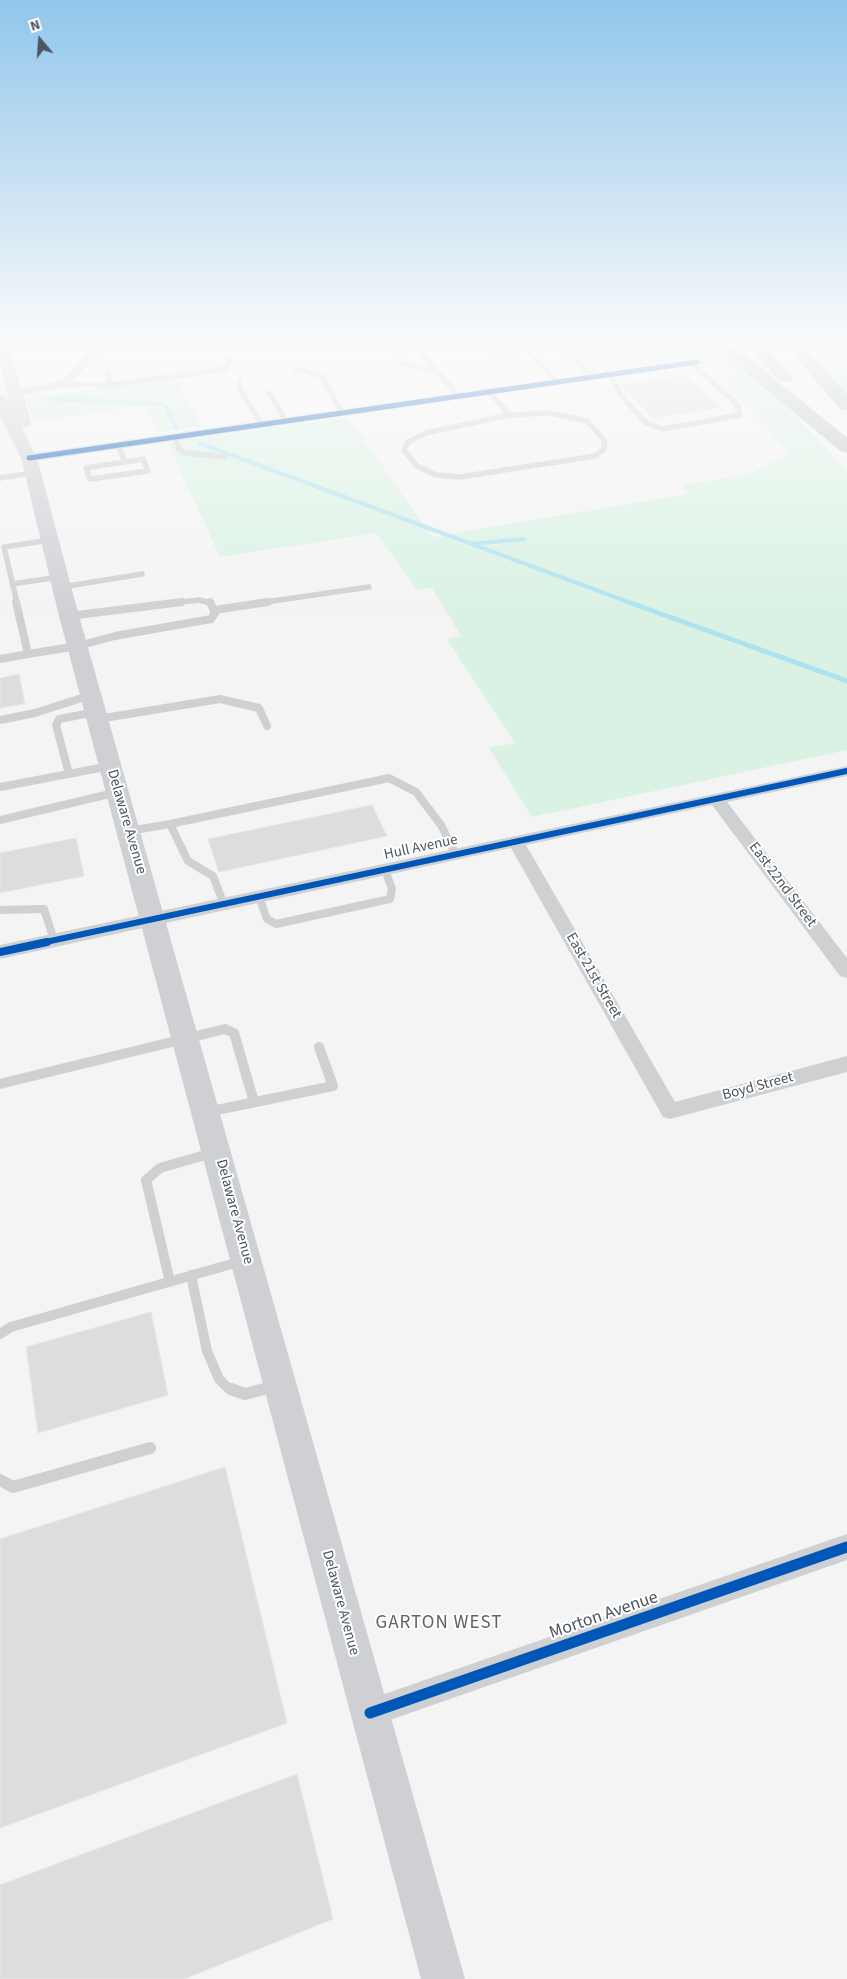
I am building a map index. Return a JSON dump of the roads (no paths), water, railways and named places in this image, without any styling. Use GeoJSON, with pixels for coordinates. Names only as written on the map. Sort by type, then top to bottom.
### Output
{"type":"FeatureCollection","features":[{"type":"Feature","properties":{"kind":"highway"},"geometry":{"type":"LineString","coordinates":[[834,436],[847,447]]}},
{"type":"Feature","properties":{"kind":"highway"},"geometry":{"type":"LineString","coordinates":[[837,436],[847,447]]}},
{"type":"Feature","properties":{"kind":"main road","name":"Delaware Avenue"},"geometry":{"type":"LineString","coordinates":[[17,436],[28,459]]}},
{"type":"Feature","properties":{"kind":"main road","name":"Delaware Avenue"},"geometry":{"type":"LineString","coordinates":[[25,436],[28,459],[95,709],[218,1152],[443,1979]]}},
{"type":"Feature","properties":{"kind":"street"},"geometry":{"type":"LineString","coordinates":[[28,459],[178,436]]}},
{"type":"Feature","properties":{"kind":"street","name":"Hull Avenue"},"geometry":{"type":"LineString","coordinates":[[0,952],[847,771]]}},
{"type":"Feature","properties":{"kind":"street","name":"East 22nd Street"},"geometry":{"type":"LineString","coordinates":[[716,799],[847,971]]}},
{"type":"Feature","properties":{"kind":"street","name":"East 21st Street"},"geometry":{"type":"LineString","coordinates":[[516,842],[670,1111]]}},
{"type":"Feature","properties":{"kind":"street","name":"Boyd Street"},"geometry":{"type":"LineString","coordinates":[[670,1111],[847,1064]]}},
{"type":"Feature","properties":{"kind":"street","name":"Morton Avenue"},"geometry":{"type":"LineString","coordinates":[[370,1712],[847,1547]]}},
{"type":"Feature","properties":{"kind":"lane"},"geometry":{"type":"LineString","coordinates":[[418,436],[408,442],[404,450],[417,466],[436,475],[452,477],[595,456],[604,449],[605,441],[601,436]]}},
{"type":"Feature","properties":{"kind":"lane"},"geometry":{"type":"LineString","coordinates":[[174,437],[179,449],[185,453],[225,457]]}},
{"type":"Feature","properties":{"kind":"lane"},"geometry":{"type":"LineString","coordinates":[[118,445],[125,462]]}},
{"type":"Feature","properties":{"kind":"lane"},"geometry":{"type":"LineString","coordinates":[[0,478],[28,459]]}},
{"type":"Feature","properties":{"kind":"lane"},"geometry":{"type":"LineString","coordinates":[[143,460],[148,471],[90,479],[86,468],[106,465],[125,462],[143,460]]}},
{"type":"Feature","properties":{"kind":"lane"},"geometry":{"type":"LineString","coordinates":[[28,654],[2,547],[50,540]]}},
{"type":"Feature","properties":{"kind":"lane"},"geometry":{"type":"LineString","coordinates":[[10,580],[61,582],[142,574]]}},
{"type":"Feature","properties":{"kind":"lane"},"geometry":{"type":"LineString","coordinates":[[214,610],[369,587]]}},
{"type":"Feature","properties":{"kind":"lane"},"geometry":{"type":"LineString","coordinates":[[0,659],[78,646],[115,636],[210,619],[215,614],[210,602],[199,600],[70,616]]}},
{"type":"Feature","properties":{"kind":"lane"},"geometry":{"type":"LineString","coordinates":[[0,720],[34,713],[220,699],[260,708],[267,726]]}},
{"type":"Feature","properties":{"kind":"lane"},"geometry":{"type":"LineString","coordinates":[[69,774],[56,725],[59,719],[95,709]]}},
{"type":"Feature","properties":{"kind":"lane"},"geometry":{"type":"LineString","coordinates":[[0,787],[69,774],[115,779]]}},
{"type":"Feature","properties":{"kind":"lane"},"geometry":{"type":"LineString","coordinates":[[129,831],[389,778],[416,792],[441,825],[456,855]]}},
{"type":"Feature","properties":{"kind":"lane"},"geometry":{"type":"LineString","coordinates":[[0,820],[50,806],[115,779]]}},
{"type":"Feature","properties":{"kind":"lane"},"geometry":{"type":"LineString","coordinates":[[170,824],[188,861],[213,876],[224,904]]}},
{"type":"Feature","properties":{"kind":"lane"},"geometry":{"type":"LineString","coordinates":[[259,897],[267,919],[276,924],[390,898],[392,889],[385,870]]}},
{"type":"Feature","properties":{"kind":"lane"},"geometry":{"type":"LineString","coordinates":[[0,910],[44,909],[54,940]]}},
{"type":"Feature","properties":{"kind":"lane"},"geometry":{"type":"LineString","coordinates":[[0,1084],[225,1028],[234,1032],[254,1102]]}},
{"type":"Feature","properties":{"kind":"lane"},"geometry":{"type":"LineString","coordinates":[[207,1112],[333,1086],[319,1047]]}},
{"type":"Feature","properties":{"kind":"lane"},"geometry":{"type":"LineString","coordinates":[[170,1282],[146,1180],[160,1168],[218,1152]]}},
{"type":"Feature","properties":{"kind":"lane"},"geometry":{"type":"LineString","coordinates":[[0,1334],[11,1327],[247,1259]]}},
{"type":"Feature","properties":{"kind":"lane"},"geometry":{"type":"LineString","coordinates":[[191,1275],[208,1351],[219,1379],[229,1389],[245,1394],[281,1385]]}},
{"type":"Feature","properties":{"kind":"lane"},"geometry":{"type":"LineString","coordinates":[[0,1480],[12,1487],[150,1448]]}},
{"type":"Feature","properties":{"kind":"waterway"},"geometry":{"type":"LineString","coordinates":[[199,443],[472,544]]}},
{"type":"Feature","properties":{"kind":"waterway"},"geometry":{"type":"LineString","coordinates":[[472,544],[524,539]]}},
{"type":"Feature","properties":{"kind":"waterway"},"geometry":{"type":"LineString","coordinates":[[472,544],[631,603]]}},
{"type":"Feature","properties":{"kind":"waterway"},"geometry":{"type":"LineString","coordinates":[[628,602],[847,681]]}},
{"type":"Feature","properties":{"kind":"district","name":"GARTON WEST"},"geometry":{"type":"Point","coordinates":[439,1624]}}]}
